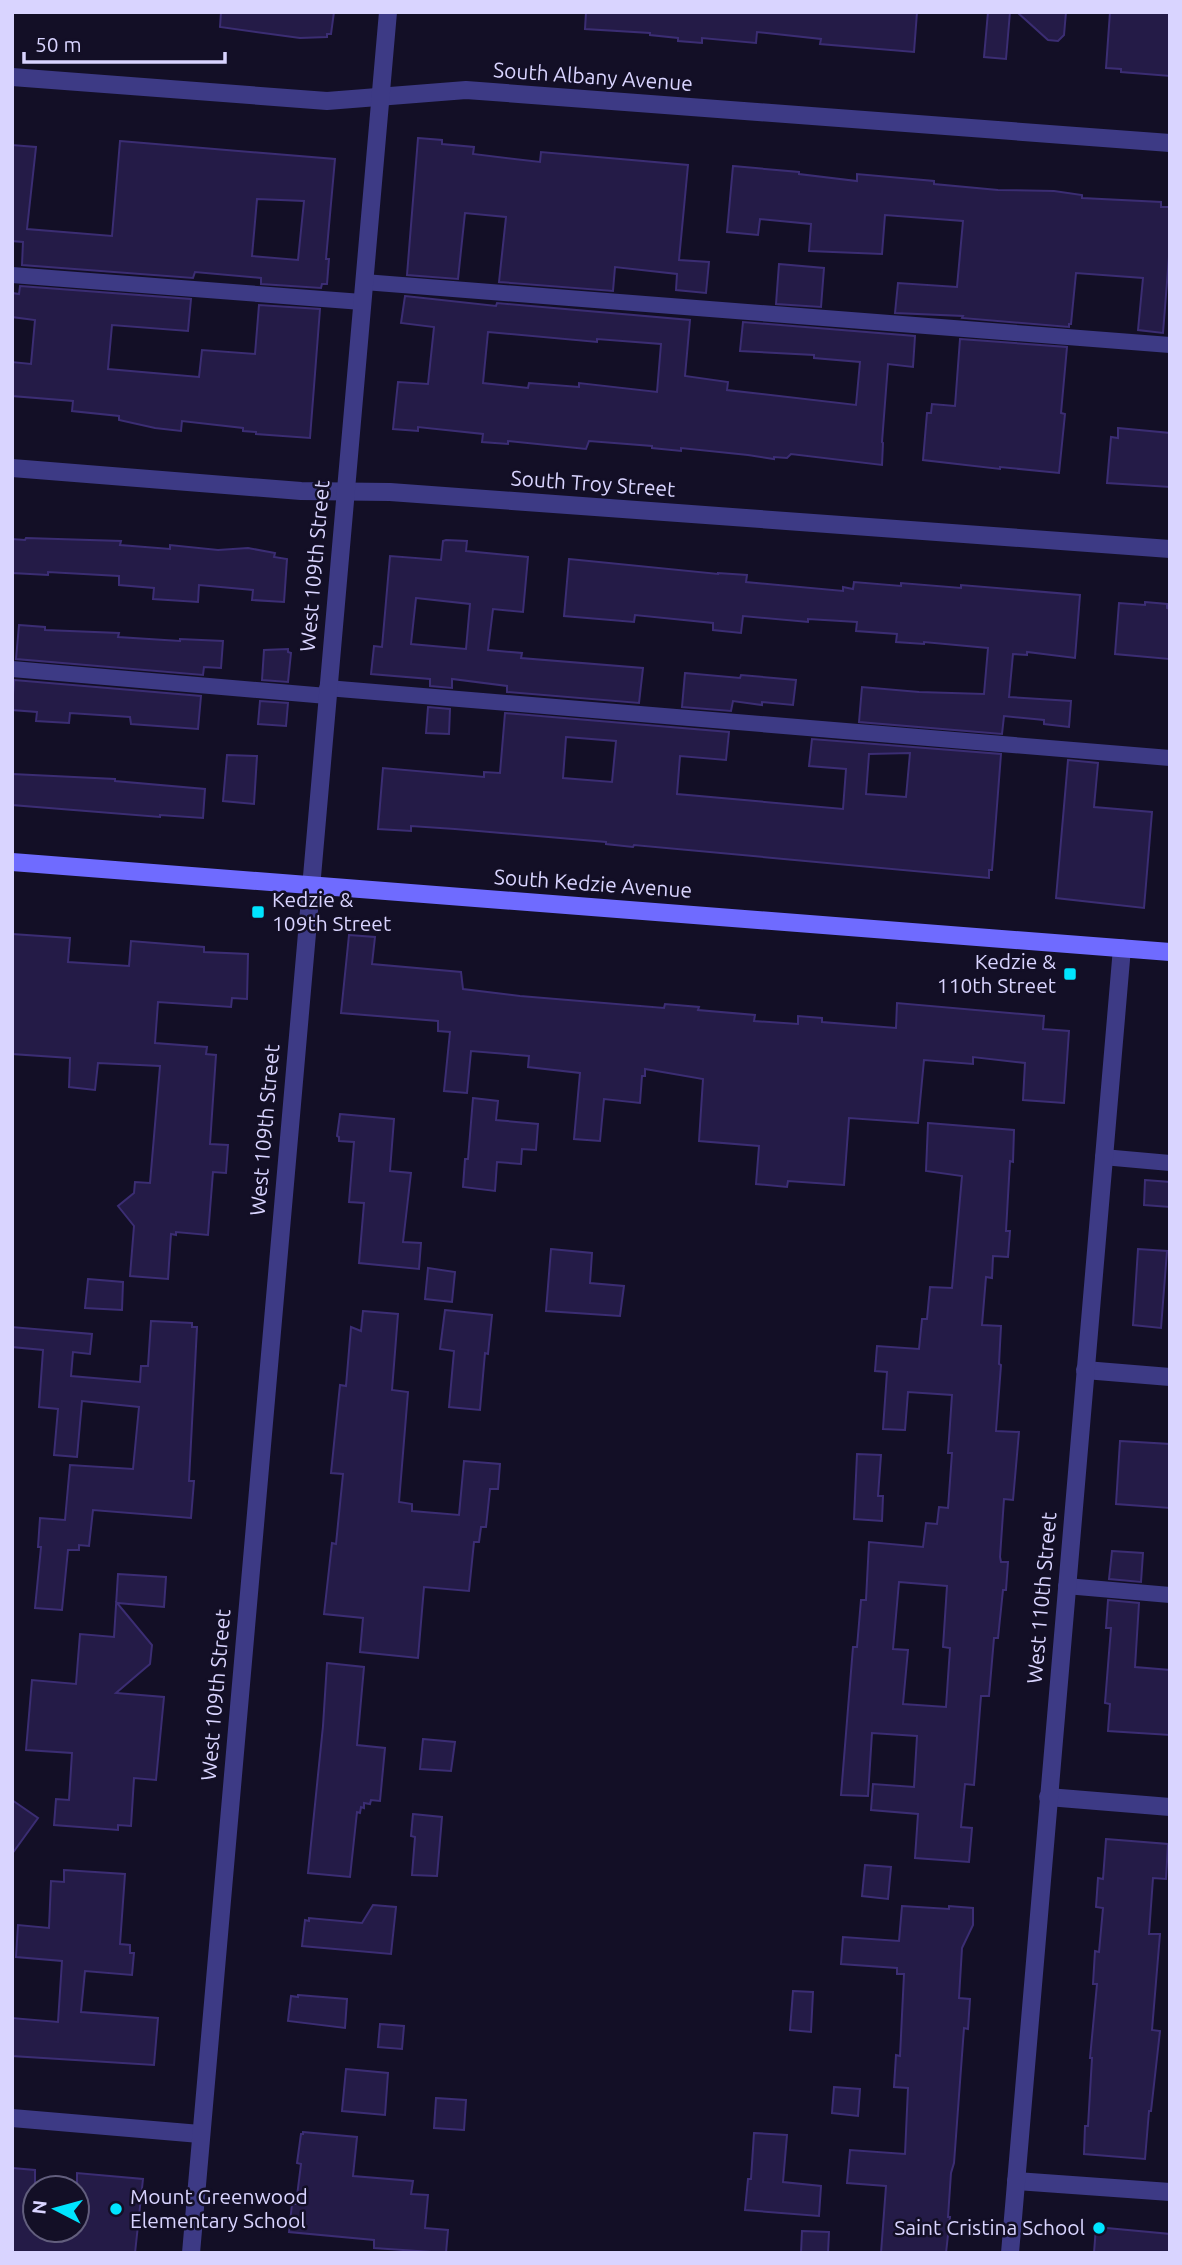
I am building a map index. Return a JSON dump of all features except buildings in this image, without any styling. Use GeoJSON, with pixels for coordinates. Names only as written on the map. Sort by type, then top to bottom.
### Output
{"type":"FeatureCollection","features":[{"type":"Feature","properties":{"kind":"main road","name":"South Kedzie Avenue"},"geometry":{"type":"LineString","coordinates":[[12,862],[1170,952]]}},
{"type":"Feature","properties":{"kind":"street","name":"West 109th Street"},"geometry":{"type":"LineString","coordinates":[[191,2253],[388,12]]}},
{"type":"Feature","properties":{"kind":"street","name":"South Albany Avenue"},"geometry":{"type":"LineString","coordinates":[[12,77],[327,101],[466,90],[1170,143]]}},
{"type":"Feature","properties":{"kind":"street","name":"South Troy Street"},"geometry":{"type":"LineString","coordinates":[[12,468],[301,491],[404,492],[1170,549]]}},
{"type":"Feature","properties":{"kind":"street","name":"West 110th Street"},"geometry":{"type":"LineString","coordinates":[[1010,2253],[1122,948]]}},
{"type":"Feature","properties":{"kind":"street"},"geometry":{"type":"LineString","coordinates":[[1085,1370],[1170,1377]]}},
{"type":"Feature","properties":{"kind":"street"},"geometry":{"type":"LineString","coordinates":[[1048,1797],[1170,1807]]}},
{"type":"Feature","properties":{"kind":"street"},"geometry":{"type":"LineString","coordinates":[[12,2118],[200,2134]]}},
{"type":"Feature","properties":{"kind":"street"},"geometry":{"type":"LineString","coordinates":[[1016,2182],[1170,2192]]}},
{"type":"Feature","properties":{"kind":"lane"},"geometry":{"type":"LineString","coordinates":[[12,275],[362,302]]}},
{"type":"Feature","properties":{"kind":"lane"},"geometry":{"type":"LineString","coordinates":[[364,282],[1170,345]]}},
{"type":"Feature","properties":{"kind":"lane"},"geometry":{"type":"LineString","coordinates":[[12,668],[1170,758]]}},
{"type":"Feature","properties":{"kind":"lane"},"geometry":{"type":"LineString","coordinates":[[1103,1157],[1170,1163]]}},
{"type":"Feature","properties":{"kind":"lane"},"geometry":{"type":"LineString","coordinates":[[1066,1586],[1170,1595]]}},
{"type":"Feature","properties":{"kind":"place","name":"Kedzie & 109th Street"},"geometry":{"type":"Point","coordinates":[258,912]}},
{"type":"Feature","properties":{"kind":"place","name":"Kedzie & 110th Street"},"geometry":{"type":"Point","coordinates":[1070,974]}},
{"type":"Feature","properties":{"kind":"place","name":"Mount Greenwood Elementary School"},"geometry":{"type":"Point","coordinates":[116,2209]}},
{"type":"Feature","properties":{"kind":"place","name":"Saint Cristina School"},"geometry":{"type":"Point","coordinates":[1099,2228]}}]}
